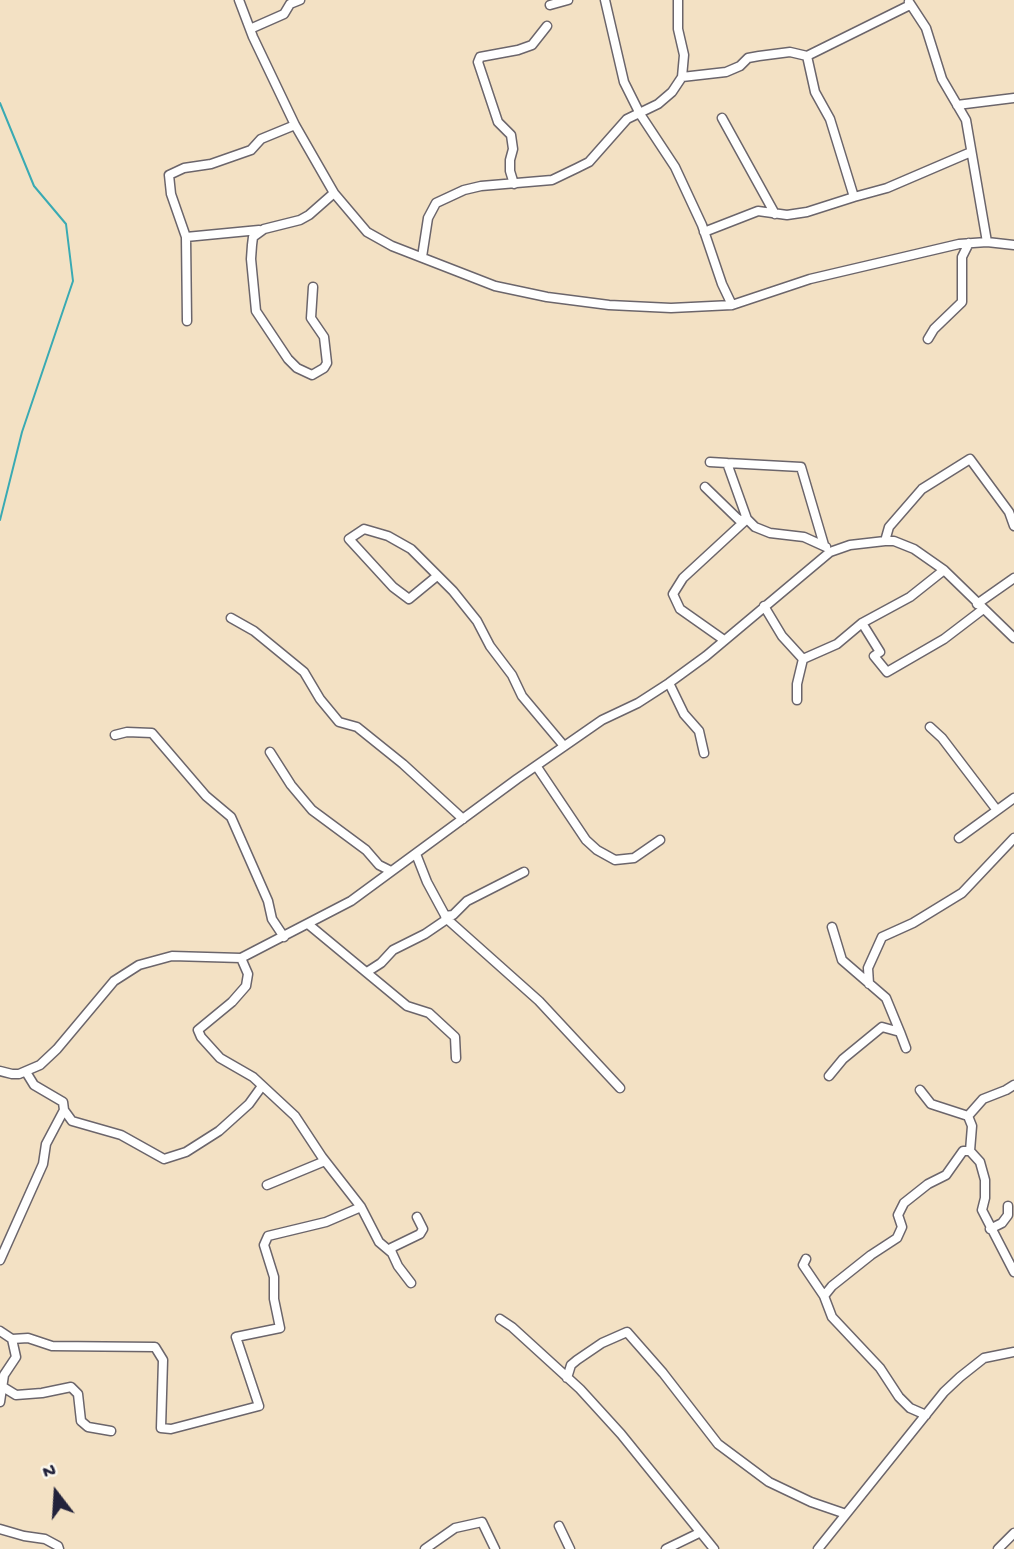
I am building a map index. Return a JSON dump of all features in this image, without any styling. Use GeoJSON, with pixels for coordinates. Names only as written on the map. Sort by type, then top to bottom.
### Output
{"type":"FeatureCollection","features":[{"type":"Feature","properties":{"kind":"street"},"geometry":{"type":"LineString","coordinates":[[239,0],[295,125],[334,193],[367,232],[392,246],[495,286],[547,297],[609,305],[671,308],[732,304],[862,265],[969,243],[1014,245]]}},
{"type":"Feature","properties":{"kind":"street"},"geometry":{"type":"LineString","coordinates":[[250,29],[284,15],[290,4],[300,0]]}},
{"type":"Feature","properties":{"kind":"street"},"geometry":{"type":"LineString","coordinates":[[550,5],[568,0]]}},
{"type":"Feature","properties":{"kind":"street"},"geometry":{"type":"LineString","coordinates":[[605,0],[620,71],[640,114],[675,167],[732,304]]}},
{"type":"Feature","properties":{"kind":"street"},"geometry":{"type":"LineString","coordinates":[[422,257],[428,218],[436,203],[464,190],[552,180],[589,162],[627,119],[658,104],[672,92],[682,77],[684,55],[678,29],[678,0]]}},
{"type":"Feature","properties":{"kind":"street"},"geometry":{"type":"LineString","coordinates":[[682,77],[726,72],[740,66],[748,58],[759,56],[790,52],[807,56],[909,2],[926,28],[942,79],[966,120],[988,242]]}},
{"type":"Feature","properties":{"kind":"street"},"geometry":{"type":"LineString","coordinates":[[514,184],[510,160],[513,149],[511,135],[498,122],[478,62],[480,57],[532,45],[547,26]]}},
{"type":"Feature","properties":{"kind":"street"},"geometry":{"type":"LineString","coordinates":[[807,56],[815,92],[830,119],[854,197]]}},
{"type":"Feature","properties":{"kind":"street"},"geometry":{"type":"LineString","coordinates":[[957,105],[1014,98]]}},
{"type":"Feature","properties":{"kind":"street"},"geometry":{"type":"LineString","coordinates":[[722,118],[775,214]]}},
{"type":"Feature","properties":{"kind":"street"},"geometry":{"type":"LineString","coordinates":[[187,321],[186,237],[171,194],[169,175],[184,168],[211,164],[251,150],[261,139],[295,125]]}},
{"type":"Feature","properties":{"kind":"street"},"geometry":{"type":"LineString","coordinates":[[704,232],[758,211],[787,215],[807,212],[887,188],[971,152]]}},
{"type":"Feature","properties":{"kind":"street"},"geometry":{"type":"LineString","coordinates":[[186,237],[264,229],[300,220],[334,193]]}},
{"type":"Feature","properties":{"kind":"street"},"geometry":{"type":"LineString","coordinates":[[264,229],[253,237],[252,245],[256,311],[288,359],[296,368],[312,376],[327,363],[324,337],[311,318],[313,287]]}},
{"type":"Feature","properties":{"kind":"street"},"geometry":{"type":"LineString","coordinates":[[928,339],[934,329],[962,302],[962,257],[969,243]]}},
{"type":"Feature","properties":{"kind":"street"},"geometry":{"type":"LineString","coordinates":[[885,541],[889,527],[922,489],[970,459],[1009,512],[1014,526]]}},
{"type":"Feature","properties":{"kind":"street"},"geometry":{"type":"LineString","coordinates":[[710,461],[801,467],[827,549]]}},
{"type":"Feature","properties":{"kind":"street"},"geometry":{"type":"LineString","coordinates":[[727,463],[747,519],[755,527],[771,533],[804,537],[827,549]]}},
{"type":"Feature","properties":{"kind":"street"},"geometry":{"type":"LineString","coordinates":[[705,487],[739,520],[747,519]]}},
{"type":"Feature","properties":{"kind":"street"},"geometry":{"type":"LineString","coordinates":[[724,640],[680,609],[673,594],[683,578],[747,519]]}},
{"type":"Feature","properties":{"kind":"street"},"geometry":{"type":"LineString","coordinates":[[437,576],[409,599],[393,587],[349,539],[363,529],[388,536],[411,549],[453,591],[477,621],[490,646],[512,675],[522,696],[564,747]]}},
{"type":"Feature","properties":{"kind":"street"},"geometry":{"type":"LineString","coordinates":[[0,1071],[12,1074],[26,1072],[40,1065],[57,1049],[114,981],[128,970],[152,960],[172,956],[241,958],[351,901],[602,720],[638,703],[669,683],[724,640],[827,549],[894,541],[914,549],[944,570],[1014,638]]}},
{"type":"Feature","properties":{"kind":"street"},"geometry":{"type":"LineString","coordinates":[[803,659],[836,644],[862,623],[910,597],[944,570]]}},
{"type":"Feature","properties":{"kind":"street"},"geometry":{"type":"LineString","coordinates":[[862,623],[880,652],[874,656],[887,672],[944,639],[1014,578]]}},
{"type":"Feature","properties":{"kind":"street"},"geometry":{"type":"LineString","coordinates":[[764,606],[782,636],[803,659]]}},
{"type":"Feature","properties":{"kind":"street"},"geometry":{"type":"LineString","coordinates":[[231,618],[254,631],[304,672],[320,699],[339,722],[357,727],[403,764],[463,820]]}},
{"type":"Feature","properties":{"kind":"street"},"geometry":{"type":"LineString","coordinates":[[797,700],[797,684],[803,659]]}},
{"type":"Feature","properties":{"kind":"street"},"geometry":{"type":"LineString","coordinates":[[669,683],[684,714],[699,731],[704,753]]}},
{"type":"Feature","properties":{"kind":"street"},"geometry":{"type":"LineString","coordinates":[[930,727],[942,738],[996,809]]}},
{"type":"Feature","properties":{"kind":"street"},"geometry":{"type":"LineString","coordinates":[[115,735],[127,732],[152,733],[206,796],[231,817],[268,901],[272,919],[284,937]]}},
{"type":"Feature","properties":{"kind":"street"},"geometry":{"type":"LineString","coordinates":[[270,752],[291,785],[312,810],[366,850],[379,865],[391,871]]}},
{"type":"Feature","properties":{"kind":"street"},"geometry":{"type":"LineString","coordinates":[[537,767],[586,840],[597,850],[615,860],[634,858],[660,839]]}},
{"type":"Feature","properties":{"kind":"street"},"geometry":{"type":"LineString","coordinates":[[959,838],[1014,798]]}},
{"type":"Feature","properties":{"kind":"street"},"geometry":{"type":"LineString","coordinates":[[869,984],[867,968],[882,937],[913,923],[962,892],[1014,838]]}},
{"type":"Feature","properties":{"kind":"street"},"geometry":{"type":"LineString","coordinates":[[416,854],[446,918],[539,1001],[620,1088]]}},
{"type":"Feature","properties":{"kind":"street"},"geometry":{"type":"LineString","coordinates":[[367,972],[393,950],[425,934],[453,915],[467,901],[524,872]]}},
{"type":"Feature","properties":{"kind":"street"},"geometry":{"type":"LineString","coordinates":[[308,924],[407,1006],[429,1013],[455,1037],[456,1059]]}},
{"type":"Feature","properties":{"kind":"street"},"geometry":{"type":"LineString","coordinates":[[832,928],[842,960],[886,998],[906,1048]]}},
{"type":"Feature","properties":{"kind":"street"},"geometry":{"type":"LineString","coordinates":[[241,958],[248,974],[246,986],[232,1002],[198,1030],[201,1037],[219,1058],[262,1086],[295,1116],[325,1161],[362,1207],[379,1242],[392,1253]]}},
{"type":"Feature","properties":{"kind":"street"},"geometry":{"type":"LineString","coordinates":[[829,1076],[843,1059],[882,1027],[900,1032]]}},
{"type":"Feature","properties":{"kind":"street"},"geometry":{"type":"LineString","coordinates":[[26,1072],[34,1085],[62,1102],[72,1121],[121,1135],[164,1159],[186,1152],[219,1131],[249,1104],[262,1086]]}},
{"type":"Feature","properties":{"kind":"street"},"geometry":{"type":"LineString","coordinates":[[968,1116],[982,1099],[1014,1085]]}},
{"type":"Feature","properties":{"kind":"street"},"geometry":{"type":"LineString","coordinates":[[920,1090],[931,1104],[968,1116]]}},
{"type":"Feature","properties":{"kind":"street"},"geometry":{"type":"LineString","coordinates":[[0,1260],[43,1164],[47,1144],[64,1110]]}},
{"type":"Feature","properties":{"kind":"street"},"geometry":{"type":"LineString","coordinates":[[968,1116],[972,1126],[970,1151],[980,1163],[985,1181],[982,1210],[1014,1272]]}},
{"type":"Feature","properties":{"kind":"street"},"geometry":{"type":"LineString","coordinates":[[824,1296],[832,1286],[871,1255],[897,1238],[902,1227],[898,1215],[904,1203],[928,1184],[946,1175],[963,1151],[970,1151]]}},
{"type":"Feature","properties":{"kind":"street"},"geometry":{"type":"LineString","coordinates":[[267,1185],[325,1161]]}},
{"type":"Feature","properties":{"kind":"street"},"geometry":{"type":"LineString","coordinates":[[990,1229],[1002,1223],[1008,1215],[1008,1206]]}},
{"type":"Feature","properties":{"kind":"street"},"geometry":{"type":"LineString","coordinates":[[0,1331],[12,1339],[28,1338],[52,1346],[155,1348],[163,1360],[161,1428],[171,1429],[259,1406],[236,1337],[280,1328],[274,1298],[274,1277],[264,1245],[268,1236],[326,1222],[362,1207]]}},
{"type":"Feature","properties":{"kind":"street"},"geometry":{"type":"LineString","coordinates":[[411,1283],[398,1266],[391,1248],[420,1234],[423,1228],[417,1217]]}},
{"type":"Feature","properties":{"kind":"street"},"geometry":{"type":"LineString","coordinates":[[806,1259],[803,1265],[824,1296],[832,1317],[880,1368],[899,1397],[910,1408],[926,1415]]}},
{"type":"Feature","properties":{"kind":"street"},"geometry":{"type":"LineString","coordinates":[[500,1319],[567,1378],[621,1434],[713,1549]]}},
{"type":"Feature","properties":{"kind":"street"},"geometry":{"type":"LineString","coordinates":[[567,1378],[571,1365],[577,1360],[601,1343],[627,1332],[718,1444],[769,1482],[811,1502],[846,1514]]}},
{"type":"Feature","properties":{"kind":"street"},"geometry":{"type":"LineString","coordinates":[[0,1402],[4,1375],[16,1357],[12,1339]]}},
{"type":"Feature","properties":{"kind":"street"},"geometry":{"type":"LineString","coordinates":[[818,1549],[944,1392],[984,1358],[1014,1352]]}},
{"type":"Feature","properties":{"kind":"street"},"geometry":{"type":"LineString","coordinates":[[3,1387],[16,1395],[71,1387],[78,1394],[81,1421],[88,1427],[111,1431]]}},
{"type":"Feature","properties":{"kind":"street"},"geometry":{"type":"LineString","coordinates":[[425,1549],[455,1528],[482,1522],[495,1549]]}},
{"type":"Feature","properties":{"kind":"street"},"geometry":{"type":"LineString","coordinates":[[559,1526],[570,1549]]}},
{"type":"Feature","properties":{"kind":"street"},"geometry":{"type":"LineString","coordinates":[[0,1529],[44,1539],[59,1549]]}},
{"type":"Feature","properties":{"kind":"street"},"geometry":{"type":"LineString","coordinates":[[666,1549],[699,1533]]}},
{"type":"Feature","properties":{"kind":"street"},"geometry":{"type":"LineString","coordinates":[[998,1549],[1014,1533]]}},
{"type":"Feature","properties":{"kind":"waterway"},"geometry":{"type":"LineString","coordinates":[[0,103],[34,186],[66,224],[73,281],[22,432],[0,520]]}}]}
